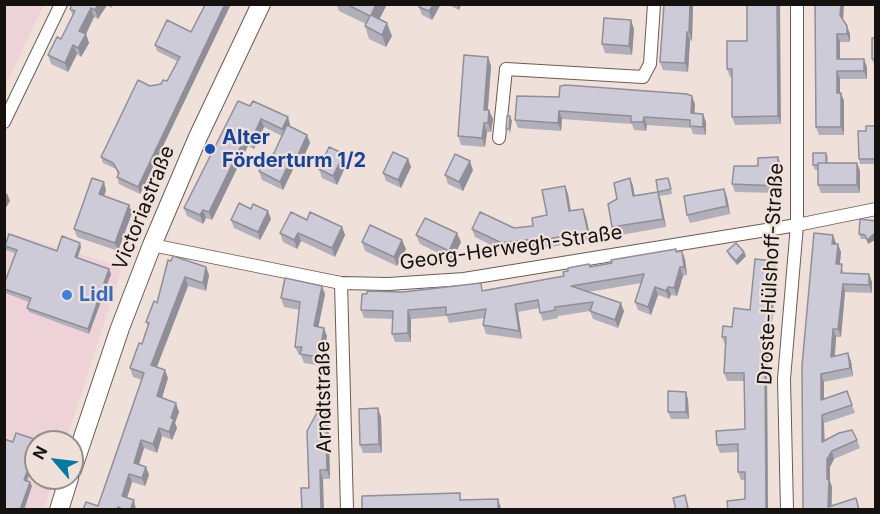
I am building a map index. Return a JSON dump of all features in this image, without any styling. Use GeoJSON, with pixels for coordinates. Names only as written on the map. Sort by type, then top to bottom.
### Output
{"type":"FeatureCollection","features":[{"type":"Feature","properties":{"kind":"main road","name":"Victoriastraße"},"geometry":{"type":"LineString","coordinates":[[84,434],[120,328],[152,245],[198,137],[261,4]]}},
{"type":"Feature","properties":{"kind":"main road"},"geometry":{"type":"LineString","coordinates":[[58,510],[65,490]]}},
{"type":"Feature","properties":{"kind":"street"},"geometry":{"type":"LineString","coordinates":[[4,122],[61,4]]}},
{"type":"Feature","properties":{"kind":"street"},"geometry":{"type":"LineString","coordinates":[[499,138],[506,69],[643,77],[650,64],[654,4]]}},
{"type":"Feature","properties":{"kind":"street","name":"Droste-Hülshoff-Straße"},"geometry":{"type":"LineString","coordinates":[[787,510],[784,379],[797,225],[797,4]]}},
{"type":"Feature","properties":{"kind":"street","name":"Georg-Herwegh-Straße"},"geometry":{"type":"LineString","coordinates":[[152,245],[341,283],[388,284],[464,279],[797,225],[876,209]]}},
{"type":"Feature","properties":{"kind":"street","name":"Arndtstraße"},"geometry":{"type":"LineString","coordinates":[[341,283],[347,510]]}},
{"type":"Feature","properties":{"kind":"shaded area"},"geometry":{"type":"Polygon","coordinates":[[[4,5],[44,5],[5,86],[4,5]]]}},
{"type":"Feature","properties":{"kind":"shaded area"},"geometry":{"type":"Polygon","coordinates":[[[4,231],[122,267],[70,430],[24,430],[24,490],[50,490],[44,509],[5,509],[4,231]]]}},
{"type":"Feature","properties":{"kind":"building"},"geometry":{"type":"Polygon","coordinates":[[[72,4],[98,4],[95,10],[91,8],[79,31],[86,34],[78,48],[73,45],[65,63],[48,55],[57,37],[61,39],[75,11],[70,9],[72,4]]]}},
{"type":"Feature","properties":{"kind":"building"},"geometry":{"type":"Polygon","coordinates":[[[203,4],[225,4],[138,187],[117,177],[119,173],[113,163],[101,157],[138,80],[150,86],[161,84],[163,80],[167,81],[180,57],[155,45],[167,20],[191,32],[204,7],[203,4]]]}},
{"type":"Feature","properties":{"kind":"building"},"geometry":{"type":"Polygon","coordinates":[[[346,4],[376,4],[371,15],[387,23],[382,35],[365,26],[370,16],[346,4]]]}},
{"type":"Feature","properties":{"kind":"building"},"geometry":{"type":"Polygon","coordinates":[[[420,4],[434,4],[429,11],[419,7],[420,4]]]}},
{"type":"Feature","properties":{"kind":"building"},"geometry":{"type":"Polygon","coordinates":[[[664,4],[690,4],[685,63],[660,62],[664,4]]]}},
{"type":"Feature","properties":{"kind":"building"},"geometry":{"type":"Polygon","coordinates":[[[747,4],[777,4],[778,116],[732,117],[732,69],[727,69],[727,41],[747,41],[747,4]]]}},
{"type":"Feature","properties":{"kind":"building"},"geometry":{"type":"Polygon","coordinates":[[[815,4],[841,4],[840,15],[847,26],[847,34],[837,34],[837,59],[864,59],[864,71],[837,71],[837,93],[841,93],[841,127],[816,127],[815,4]]]}},
{"type":"Feature","properties":{"kind":"building"},"geometry":{"type":"Polygon","coordinates":[[[604,18],[631,20],[629,46],[602,44],[604,18]]]}},
{"type":"Feature","properties":{"kind":"building"},"geometry":{"type":"Polygon","coordinates":[[[872,38],[876,38],[876,59],[872,59],[872,38]]]}},
{"type":"Feature","properties":{"kind":"building"},"geometry":{"type":"Polygon","coordinates":[[[464,55],[488,57],[484,110],[489,110],[488,123],[484,123],[482,138],[458,136],[464,55]]]}},
{"type":"Feature","properties":{"kind":"building"},"geometry":{"type":"Polygon","coordinates":[[[560,86],[687,94],[692,96],[691,113],[703,114],[703,127],[690,126],[690,120],[644,117],[643,122],[631,122],[631,116],[559,111],[558,123],[515,120],[517,96],[559,97],[560,86]]]}},
{"type":"Feature","properties":{"kind":"building"},"geometry":{"type":"Polygon","coordinates":[[[238,101],[250,106],[253,101],[288,117],[282,129],[261,119],[251,141],[245,138],[209,212],[203,210],[200,215],[184,208],[238,101]]]}},
{"type":"Feature","properties":{"kind":"building"},"geometry":{"type":"Polygon","coordinates":[[[507,116],[510,116],[509,129],[506,129],[507,116]]]}},
{"type":"Feature","properties":{"kind":"building"},"geometry":{"type":"Polygon","coordinates":[[[287,125],[307,135],[297,157],[293,155],[280,182],[259,171],[266,156],[270,158],[274,153],[287,125]]]}},
{"type":"Feature","properties":{"kind":"building"},"geometry":{"type":"Polygon","coordinates":[[[866,126],[876,126],[876,159],[859,159],[858,131],[866,131],[866,126]]]}},
{"type":"Feature","properties":{"kind":"building"},"geometry":{"type":"Polygon","coordinates":[[[329,147],[344,154],[333,176],[319,169],[329,147]]]}},
{"type":"Feature","properties":{"kind":"building"},"geometry":{"type":"Polygon","coordinates":[[[393,152],[408,159],[398,180],[383,173],[393,152]]]}},
{"type":"Feature","properties":{"kind":"building"},"geometry":{"type":"Polygon","coordinates":[[[813,153],[826,153],[826,163],[813,165],[813,153]]]}},
{"type":"Feature","properties":{"kind":"building"},"geometry":{"type":"Polygon","coordinates":[[[455,154],[470,161],[459,182],[445,175],[455,154]]]}},
{"type":"Feature","properties":{"kind":"building"},"geometry":{"type":"Polygon","coordinates":[[[778,157],[778,186],[732,184],[734,166],[758,166],[758,158],[778,157]]]}},
{"type":"Feature","properties":{"kind":"building"},"geometry":{"type":"Polygon","coordinates":[[[818,163],[857,163],[857,185],[818,185],[818,163]]]}},
{"type":"Feature","properties":{"kind":"building"},"geometry":{"type":"Polygon","coordinates":[[[92,178],[104,182],[99,194],[129,205],[115,243],[74,229],[92,178]]]}},
{"type":"Feature","properties":{"kind":"building"},"geometry":{"type":"Polygon","coordinates":[[[630,178],[633,196],[658,192],[663,219],[612,227],[608,204],[617,199],[614,183],[630,178]]]}},
{"type":"Feature","properties":{"kind":"building"},"geometry":{"type":"Polygon","coordinates":[[[668,178],[671,189],[658,192],[656,180],[668,178]]]}},
{"type":"Feature","properties":{"kind":"building"},"geometry":{"type":"Polygon","coordinates":[[[565,186],[569,211],[583,209],[588,232],[536,241],[536,239],[505,242],[504,244],[472,229],[480,212],[514,228],[533,226],[532,218],[547,215],[542,190],[565,186]]]}},
{"type":"Feature","properties":{"kind":"building"},"geometry":{"type":"Polygon","coordinates":[[[724,189],[727,206],[687,215],[684,196],[724,189]]]}},
{"type":"Feature","properties":{"kind":"building"},"geometry":{"type":"Polygon","coordinates":[[[239,203],[251,209],[253,204],[268,211],[258,232],[231,220],[239,203]]]}},
{"type":"Feature","properties":{"kind":"building"},"geometry":{"type":"Polygon","coordinates":[[[291,212],[307,220],[310,212],[342,227],[332,248],[298,233],[294,240],[280,233],[291,212]]]}},
{"type":"Feature","properties":{"kind":"building"},"geometry":{"type":"Polygon","coordinates":[[[425,218],[457,233],[449,251],[416,235],[425,218]]]}},
{"type":"Feature","properties":{"kind":"building"},"geometry":{"type":"Polygon","coordinates":[[[860,219],[876,221],[875,233],[867,240],[865,235],[859,234],[860,219]]]}},
{"type":"Feature","properties":{"kind":"building"},"geometry":{"type":"Polygon","coordinates":[[[370,225],[402,240],[394,257],[362,242],[370,225]]]}},
{"type":"Feature","properties":{"kind":"building"},"geometry":{"type":"Polygon","coordinates":[[[814,233],[833,235],[832,244],[838,244],[836,264],[842,264],[841,273],[869,274],[869,285],[843,284],[838,329],[833,329],[831,357],[848,353],[850,368],[821,374],[821,400],[847,391],[852,405],[822,415],[822,442],[839,433],[852,430],[857,440],[832,451],[827,459],[828,507],[856,498],[859,510],[803,510],[802,366],[814,233]]]}},
{"type":"Feature","properties":{"kind":"building"},"geometry":{"type":"Polygon","coordinates":[[[9,234],[57,251],[62,236],[80,243],[75,257],[109,269],[88,329],[27,308],[31,298],[4,289],[17,250],[5,246],[9,234]]]}},
{"type":"Feature","properties":{"kind":"building"},"geometry":{"type":"Polygon","coordinates":[[[736,243],[744,252],[736,261],[727,251],[736,243]]]}},
{"type":"Feature","properties":{"kind":"building"},"geometry":{"type":"Polygon","coordinates":[[[676,249],[676,252],[682,251],[684,267],[680,267],[674,288],[668,287],[666,291],[655,287],[648,307],[635,302],[644,274],[571,286],[621,303],[615,320],[590,311],[593,302],[555,307],[555,310],[540,313],[538,300],[515,304],[519,331],[483,325],[486,309],[446,315],[446,307],[408,310],[408,333],[392,334],[393,311],[361,310],[362,294],[367,294],[367,291],[403,292],[481,283],[482,291],[564,276],[563,272],[568,271],[568,268],[589,264],[590,267],[612,263],[611,260],[676,249]]]}},
{"type":"Feature","properties":{"kind":"building"},"geometry":{"type":"Polygon","coordinates":[[[173,256],[206,267],[203,283],[185,277],[151,365],[165,370],[157,396],[176,403],[171,418],[174,419],[169,432],[159,428],[153,444],[141,440],[134,463],[146,467],[142,478],[129,474],[122,496],[134,500],[130,510],[118,507],[117,510],[83,510],[86,502],[98,506],[144,373],[130,368],[139,343],[142,344],[149,323],[146,322],[154,301],[157,303],[168,260],[171,261],[173,256]]]}},
{"type":"Feature","properties":{"kind":"building"},"geometry":{"type":"Polygon","coordinates":[[[755,259],[774,261],[765,365],[766,510],[728,510],[727,501],[745,499],[745,472],[738,472],[738,444],[717,445],[716,431],[745,429],[744,373],[724,373],[726,337],[722,337],[723,326],[732,327],[734,308],[750,310],[755,259]]]}},
{"type":"Feature","properties":{"kind":"building"},"geometry":{"type":"Polygon","coordinates":[[[285,278],[322,286],[314,326],[324,328],[319,357],[300,354],[302,347],[295,347],[300,302],[281,298],[285,278]]]}},
{"type":"Feature","properties":{"kind":"building"},"geometry":{"type":"Polygon","coordinates":[[[668,391],[686,392],[686,412],[668,412],[668,391]]]}},
{"type":"Feature","properties":{"kind":"building"},"geometry":{"type":"Polygon","coordinates":[[[325,398],[327,470],[320,470],[321,510],[302,510],[301,488],[309,488],[307,431],[325,398]]]}},
{"type":"Feature","properties":{"kind":"building"},"geometry":{"type":"Polygon","coordinates":[[[378,408],[379,444],[360,445],[359,409],[378,408]]]}},
{"type":"Feature","properties":{"kind":"building"},"geometry":{"type":"Polygon","coordinates":[[[16,433],[24,436],[24,490],[27,490],[20,510],[4,510],[4,439],[13,442],[16,433]]]}},
{"type":"Feature","properties":{"kind":"building"},"geometry":{"type":"Polygon","coordinates":[[[460,493],[460,500],[498,499],[498,510],[362,510],[362,496],[460,493]]]}},
{"type":"Feature","properties":{"kind":"building"},"geometry":{"type":"Polygon","coordinates":[[[685,495],[688,508],[676,510],[673,498],[685,495]]]}},
{"type":"Feature","properties":{"kind":"place","name":"Alter Förderturm 1/2"},"geometry":{"type":"Point","coordinates":[210,149]}},
{"type":"Feature","properties":{"kind":"place","name":"Lidl"},"geometry":{"type":"Point","coordinates":[67,295]}}]}
